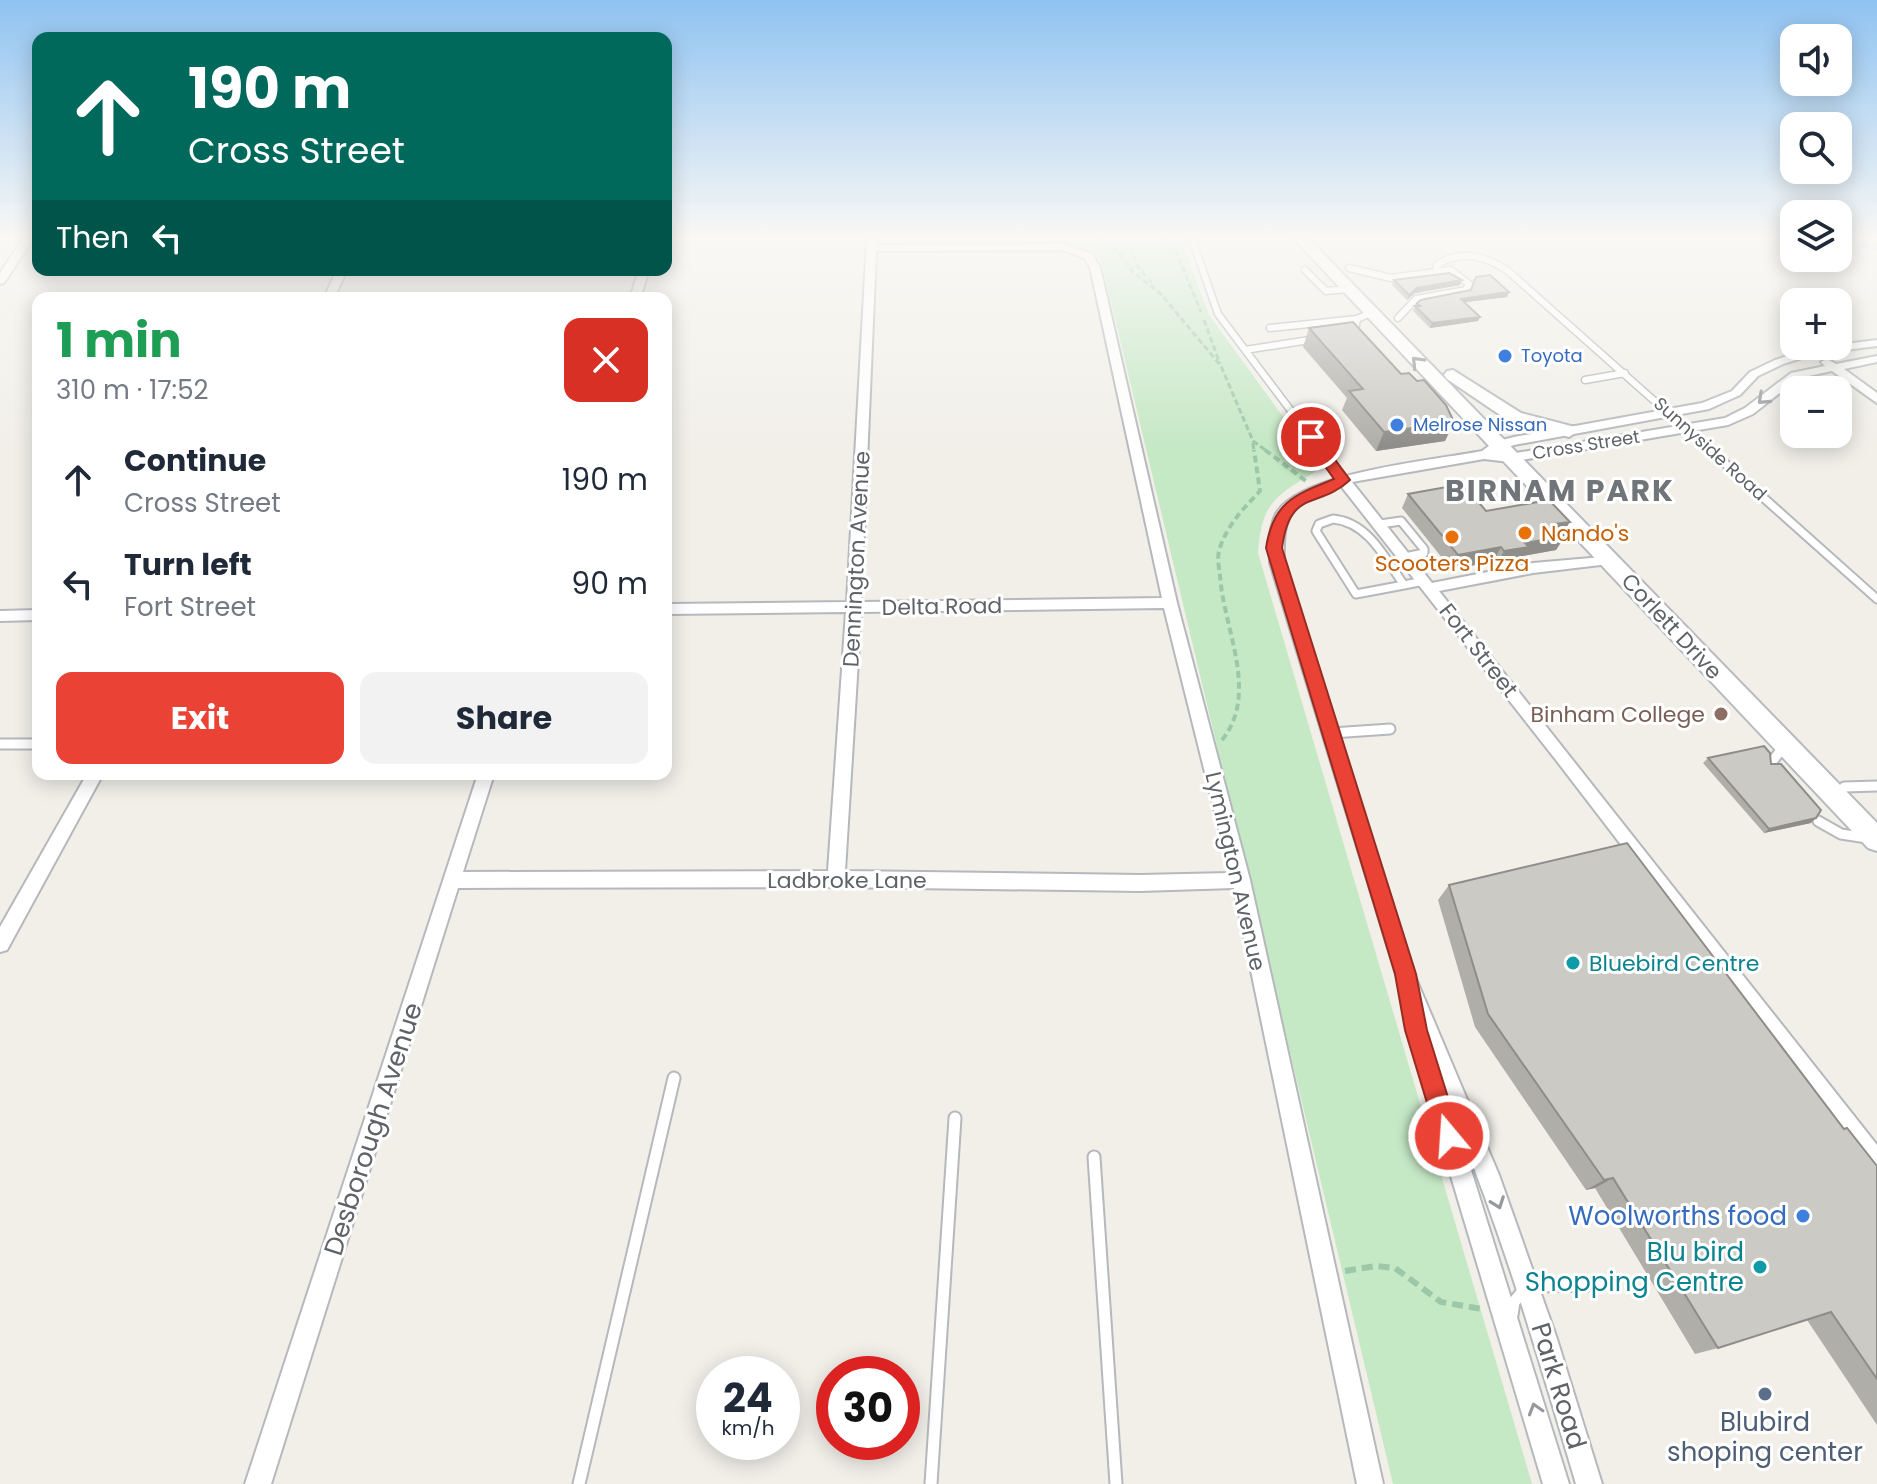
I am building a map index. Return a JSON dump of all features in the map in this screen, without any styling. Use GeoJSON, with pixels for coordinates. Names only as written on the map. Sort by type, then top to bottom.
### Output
{"type":"FeatureCollection","features":[{"type":"Feature","properties":{"kind":"main road","name":"Corlett Drive"},"geometry":{"type":"LineString","coordinates":[[1359,308],[1364,316],[1444,385],[1844,787],[1876,833]]}},
{"type":"Feature","properties":{"kind":"main road","name":"Corlett Drive"},"geometry":{"type":"LineString","coordinates":[[1388,308],[1444,385]]}},
{"type":"Feature","properties":{"kind":"main road"},"geometry":{"type":"LineString","coordinates":[[1444,385],[1515,417],[1569,431]]}},
{"type":"Feature","properties":{"kind":"main road","name":"Corlett Drive"},"geometry":{"type":"LineString","coordinates":[[1507,450],[1609,559],[1778,754],[1876,833]]}},
{"type":"Feature","properties":{"kind":"street","name":"Dennington Avenue"},"geometry":{"type":"LineString","coordinates":[[836,879],[869,308]]}},
{"type":"Feature","properties":{"kind":"street","name":"Lymington Avenue"},"geometry":{"type":"LineString","coordinates":[[1106,308],[1170,603],[1241,880],[1370,1484]]}},
{"type":"Feature","properties":{"kind":"street","name":"Cross Street"},"geometry":{"type":"LineString","coordinates":[[1852,346],[1877,343]]}},
{"type":"Feature","properties":{"kind":"street","name":"Cross Street"},"geometry":{"type":"LineString","coordinates":[[1291,604],[1274,548],[1277,525],[1294,502],[1318,490],[1343,480],[1507,450],[1687,429],[1740,416],[1795,375],[1877,359]]}},
{"type":"Feature","properties":{"kind":"street","name":"Cross Street"},"geometry":{"type":"LineString","coordinates":[[1507,450],[1569,431],[1713,404],[1736,393],[1762,369],[1787,360]]}},
{"type":"Feature","properties":{"kind":"street"},"geometry":{"type":"LineString","coordinates":[[1823,360],[1877,399]]}},
{"type":"Feature","properties":{"kind":"street","name":"Fort Street"},"geometry":{"type":"LineString","coordinates":[[1343,480],[1877,1162]]}},
{"type":"Feature","properties":{"kind":"street"},"geometry":{"type":"LineString","coordinates":[[1427,584],[1609,559]]}},
{"type":"Feature","properties":{"kind":"street","name":"Delta Road"},"geometry":{"type":"LineString","coordinates":[[672,609],[1170,603]]}},
{"type":"Feature","properties":{"kind":"street","name":"Park Road"},"geometry":{"type":"LineString","coordinates":[[1291,604],[1426,1042],[1556,1484]]}},
{"type":"Feature","properties":{"kind":"street"},"geometry":{"type":"LineString","coordinates":[[0,616],[32,615]]}},
{"type":"Feature","properties":{"kind":"street"},"geometry":{"type":"LineString","coordinates":[[0,944],[92,780]]}},
{"type":"Feature","properties":{"kind":"street","name":"Desborough Avenue"},"geometry":{"type":"LineString","coordinates":[[258,1484],[484,780]]}},
{"type":"Feature","properties":{"kind":"street","name":"Ladbroke Lane"},"geometry":{"type":"LineString","coordinates":[[454,880],[836,879],[1140,883],[1241,880]]}},
{"type":"Feature","properties":{"kind":"street","name":"Park Road"},"geometry":{"type":"LineString","coordinates":[[1426,1042],[1488,1175],[1527,1286],[1589,1484]]}},
{"type":"Feature","properties":{"kind":"lane","name":"Fort Street"},"geometry":{"type":"LineString","coordinates":[[1216,308],[1343,480]]}},
{"type":"Feature","properties":{"kind":"lane"},"geometry":{"type":"LineString","coordinates":[[1398,318],[1407,308]]}},
{"type":"Feature","properties":{"kind":"lane","name":"Sunnyside Road"},"geometry":{"type":"LineString","coordinates":[[1550,308],[1877,599]]}},
{"type":"Feature","properties":{"kind":"lane"},"geometry":{"type":"LineString","coordinates":[[1270,328],[1364,316]]}},
{"type":"Feature","properties":{"kind":"lane"},"geometry":{"type":"LineString","coordinates":[[1355,333],[1364,316]]}},
{"type":"Feature","properties":{"kind":"lane"},"geometry":{"type":"LineString","coordinates":[[1340,335],[1355,333]]}},
{"type":"Feature","properties":{"kind":"lane"},"geometry":{"type":"LineString","coordinates":[[1355,333],[1366,344]]}},
{"type":"Feature","properties":{"kind":"lane"},"geometry":{"type":"LineString","coordinates":[[1245,350],[1324,338]]}},
{"type":"Feature","properties":{"kind":"lane"},"geometry":{"type":"LineString","coordinates":[[1585,380],[1625,373]]}},
{"type":"Feature","properties":{"kind":"lane"},"geometry":{"type":"LineString","coordinates":[[1404,585],[1355,523],[1338,518],[1319,524],[1316,531],[1356,594],[1427,584]]}},
{"type":"Feature","properties":{"kind":"lane"},"geometry":{"type":"LineString","coordinates":[[1332,733],[1390,729]]}},
{"type":"Feature","properties":{"kind":"lane"},"geometry":{"type":"LineString","coordinates":[[0,744],[32,744]]}},
{"type":"Feature","properties":{"kind":"lane"},"geometry":{"type":"LineString","coordinates":[[1844,787],[1877,786]]}},
{"type":"Feature","properties":{"kind":"lane"},"geometry":{"type":"LineString","coordinates":[[1818,821],[1841,834],[1876,833]]}},
{"type":"Feature","properties":{"kind":"lane"},"geometry":{"type":"LineString","coordinates":[[579,1484],[674,1078]]}},
{"type":"Feature","properties":{"kind":"lane"},"geometry":{"type":"LineString","coordinates":[[931,1484],[955,1118]]}},
{"type":"Feature","properties":{"kind":"lane"},"geometry":{"type":"LineString","coordinates":[[1094,1157],[1116,1484]]}},
{"type":"Feature","properties":{"kind":"lane"},"geometry":{"type":"LineString","coordinates":[[1507,1319],[1514,1302],[1527,1286],[1600,1285]]}},
{"type":"Feature","properties":{"kind":"path"},"geometry":{"type":"LineString","coordinates":[[1173,308],[1221,366]]}},
{"type":"Feature","properties":{"kind":"path"},"geometry":{"type":"LineString","coordinates":[[1198,308],[1253,441],[1260,491],[1234,518],[1218,553],[1221,596],[1233,636],[1239,680],[1235,724],[1228,736],[1207,750]]}},
{"type":"Feature","properties":{"kind":"path"},"geometry":{"type":"LineString","coordinates":[[1253,441],[1318,490]]}},
{"type":"Feature","properties":{"kind":"path"},"geometry":{"type":"LineString","coordinates":[[1325,1273],[1372,1266],[1393,1267],[1407,1274],[1434,1299],[1455,1308],[1507,1319]]}},
{"type":"Feature","properties":{"kind":"green space"},"geometry":{"type":"Polygon","coordinates":[[[1113,308],[1207,308],[1319,466],[1280,495],[1268,510],[1261,529],[1258,553],[1532,1484],[1393,1484],[1113,308]]]}},
{"type":"Feature","properties":{"kind":"building"},"geometry":{"type":"Polygon","coordinates":[[[1417,308],[1471,308],[1480,317],[1432,323],[1417,308]]]}},
{"type":"Feature","properties":{"kind":"building"},"geometry":{"type":"Polygon","coordinates":[[[1353,322],[1401,374],[1409,373],[1417,381],[1424,380],[1446,405],[1454,422],[1384,432],[1349,391],[1363,389],[1309,328],[1353,322]]]}},
{"type":"Feature","properties":{"kind":"building"},"geometry":{"type":"Polygon","coordinates":[[[1463,484],[1486,511],[1549,500],[1570,522],[1554,524],[1565,536],[1525,543],[1529,547],[1504,551],[1501,547],[1458,555],[1408,494],[1463,484]]]}},
{"type":"Feature","properties":{"kind":"building"},"geometry":{"type":"Polygon","coordinates":[[[1764,746],[1770,753],[1771,764],[1781,764],[1821,810],[1816,818],[1769,829],[1708,758],[1764,746]]]}},
{"type":"Feature","properties":{"kind":"building"},"geometry":{"type":"Polygon","coordinates":[[[1627,843],[1844,1129],[1847,1128],[1877,1166],[1877,1379],[1831,1312],[1718,1348],[1613,1178],[1604,1180],[1488,1014],[1449,885],[1627,843]]]}},
{"type":"Feature","properties":{"kind":"place","name":"Toyota"},"geometry":{"type":"Point","coordinates":[1505,356]}},
{"type":"Feature","properties":{"kind":"place","name":"Melrose Nissan"},"geometry":{"type":"Point","coordinates":[1397,425]}},
{"type":"Feature","properties":{"kind":"place","name":"Nando's"},"geometry":{"type":"Point","coordinates":[1525,533]}},
{"type":"Feature","properties":{"kind":"place","name":"Scooters Pizza"},"geometry":{"type":"Point","coordinates":[1452,537]}},
{"type":"Feature","properties":{"kind":"place","name":"Binham College"},"geometry":{"type":"Point","coordinates":[1721,714]}},
{"type":"Feature","properties":{"kind":"place","name":"Bluebird Centre"},"geometry":{"type":"Point","coordinates":[1573,963]}},
{"type":"Feature","properties":{"kind":"place","name":"Woolworths food"},"geometry":{"type":"Point","coordinates":[1803,1216]}},
{"type":"Feature","properties":{"kind":"place","name":"Blu bird Shopping Centre"},"geometry":{"type":"Point","coordinates":[1760,1267]}},
{"type":"Feature","properties":{"kind":"place","name":"Blubird shoping center"},"geometry":{"type":"Point","coordinates":[1765,1394]}},
{"type":"Feature","properties":{"kind":"district","name":"BIRNAM PARK"},"geometry":{"type":"Point","coordinates":[1560,491]}},
{"type":"Feature","properties":{"kind":"route"},"geometry":{"type":"LineString","coordinates":[[1311,437],[1343,480],[1294,502],[1277,525],[1274,548],[1405,974],[1416,1030],[1449,1136]]}}]}
